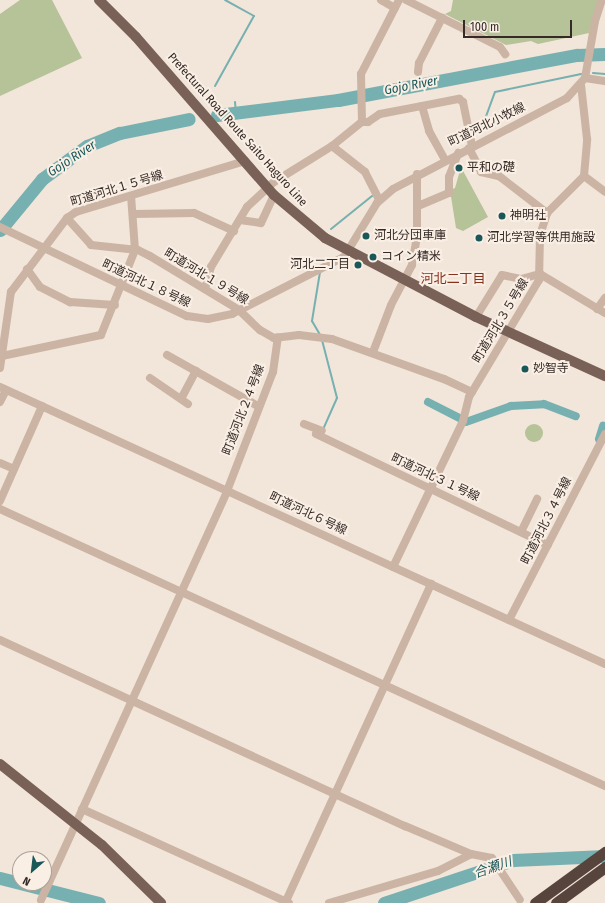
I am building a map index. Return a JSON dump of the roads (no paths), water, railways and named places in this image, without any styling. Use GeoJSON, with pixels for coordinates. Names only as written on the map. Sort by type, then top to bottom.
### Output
{"type":"FeatureCollection","features":[{"type":"Feature","properties":{"kind":"highway"},"geometry":{"type":"LineString","coordinates":[[535,903],[605,852]]}},
{"type":"Feature","properties":{"kind":"highway"},"geometry":{"type":"LineString","coordinates":[[556,903],[605,868]]}},
{"type":"Feature","properties":{"kind":"main road","name":"Prefectural Road Route Saito Haguro Line"},"geometry":{"type":"LineString","coordinates":[[99,0],[194,102],[271,191],[306,224],[347,252],[403,281],[476,317],[605,376]]}},
{"type":"Feature","properties":{"kind":"main road"},"geometry":{"type":"LineString","coordinates":[[0,764],[76,823],[161,903]]}},
{"type":"Feature","properties":{"kind":"street"},"geometry":{"type":"LineString","coordinates":[[381,0],[395,8]]}},
{"type":"Feature","properties":{"kind":"street"},"geometry":{"type":"LineString","coordinates":[[362,122],[363,111],[359,83],[400,0]]}},
{"type":"Feature","properties":{"kind":"street"},"geometry":{"type":"LineString","coordinates":[[406,0],[500,47],[505,54]]}},
{"type":"Feature","properties":{"kind":"street"},"geometry":{"type":"LineString","coordinates":[[602,0],[583,82],[588,139],[584,176],[605,192]]}},
{"type":"Feature","properties":{"kind":"street"},"geometry":{"type":"LineString","coordinates":[[418,72],[419,64],[442,18]]}},
{"type":"Feature","properties":{"kind":"street"},"geometry":{"type":"LineString","coordinates":[[583,82],[605,81]]}},
{"type":"Feature","properties":{"kind":"street","name":"町道河北小牧線"},"geometry":{"type":"LineString","coordinates":[[347,252],[379,200],[417,174],[567,98],[583,82]]}},
{"type":"Feature","properties":{"kind":"street"},"geometry":{"type":"LineString","coordinates":[[205,289],[211,267],[234,231],[247,207],[271,191],[291,169],[332,146],[362,122],[368,122],[380,114],[459,99],[463,102],[470,147],[481,172],[499,176],[547,213]]}},
{"type":"Feature","properties":{"kind":"street"},"geometry":{"type":"LineString","coordinates":[[422,106],[430,131],[445,160]]}},
{"type":"Feature","properties":{"kind":"street"},"geometry":{"type":"LineString","coordinates":[[332,146],[365,172],[379,200]]}},
{"type":"Feature","properties":{"kind":"street"},"geometry":{"type":"LineString","coordinates":[[418,206],[449,192],[449,177],[458,153]]}},
{"type":"Feature","properties":{"kind":"street","name":"町道河北１５号線"},"geometry":{"type":"LineString","coordinates":[[0,368],[4,325],[10,295],[43,247],[68,218],[76,212],[245,161]]}},
{"type":"Feature","properties":{"kind":"street"},"geometry":{"type":"LineString","coordinates":[[373,352],[403,281],[410,271],[417,242],[417,174]]}},
{"type":"Feature","properties":{"kind":"street","name":"町道河北３５号線"},"geometry":{"type":"LineString","coordinates":[[393,567],[463,421],[472,392],[508,332],[540,274],[540,235],[547,213],[584,176]]}},
{"type":"Feature","properties":{"kind":"street"},"geometry":{"type":"LineString","coordinates":[[240,220],[261,224],[271,191]]}},
{"type":"Feature","properties":{"kind":"street"},"geometry":{"type":"LineString","coordinates":[[2,356],[101,335],[123,287],[135,250],[134,214],[131,196]]}},
{"type":"Feature","properties":{"kind":"street"},"geometry":{"type":"LineString","coordinates":[[134,214],[194,213],[234,231]]}},
{"type":"Feature","properties":{"kind":"street","name":"町道河北１９号線"},"geometry":{"type":"LineString","coordinates":[[68,218],[94,246],[135,250],[239,310],[260,330],[278,337],[328,338],[373,352],[472,392]]}},
{"type":"Feature","properties":{"kind":"street","name":"町道河北１８号線"},"geometry":{"type":"LineString","coordinates":[[0,227],[123,287],[193,318],[213,319],[239,310],[347,252]]}},
{"type":"Feature","properties":{"kind":"street"},"geometry":{"type":"LineString","coordinates":[[27,269],[40,287],[70,302],[115,306]]}},
{"type":"Feature","properties":{"kind":"street"},"geometry":{"type":"LineString","coordinates":[[476,317],[502,275],[521,279],[540,274],[605,313]]}},
{"type":"Feature","properties":{"kind":"street"},"geometry":{"type":"LineString","coordinates":[[597,309],[605,298]]}},
{"type":"Feature","properties":{"kind":"street","name":"町道河北２４号線"},"geometry":{"type":"LineString","coordinates":[[41,900],[227,491],[272,372],[278,337]]}},
{"type":"Feature","properties":{"kind":"street"},"geometry":{"type":"LineString","coordinates":[[167,355],[258,406]]}},
{"type":"Feature","properties":{"kind":"street"},"geometry":{"type":"LineString","coordinates":[[150,378],[184,402],[196,371]]}},
{"type":"Feature","properties":{"kind":"street"},"geometry":{"type":"LineString","coordinates":[[0,402],[3,388]]}},
{"type":"Feature","properties":{"kind":"street","name":"町道河北６号線"},"geometry":{"type":"LineString","coordinates":[[3,388],[605,664]]}},
{"type":"Feature","properties":{"kind":"street"},"geometry":{"type":"LineString","coordinates":[[0,502],[42,406]]}},
{"type":"Feature","properties":{"kind":"street","name":"町道河北３１号線"},"geometry":{"type":"LineString","coordinates":[[304,424],[548,545]]}},
{"type":"Feature","properties":{"kind":"street","name":"町道河北３４号線"},"geometry":{"type":"LineString","coordinates":[[509,620],[605,434]]}},
{"type":"Feature","properties":{"kind":"street"},"geometry":{"type":"LineString","coordinates":[[0,463],[14,469]]}},
{"type":"Feature","properties":{"kind":"street"},"geometry":{"type":"LineString","coordinates":[[521,532],[537,498]]}},
{"type":"Feature","properties":{"kind":"street"},"geometry":{"type":"LineString","coordinates":[[0,509],[605,786]]}},
{"type":"Feature","properties":{"kind":"street"},"geometry":{"type":"LineString","coordinates":[[82,808],[288,902],[334,794],[431,584]]}},
{"type":"Feature","properties":{"kind":"street"},"geometry":{"type":"LineString","coordinates":[[0,640],[334,794],[471,854],[495,861],[520,900]]}},
{"type":"Feature","properties":{"kind":"street"},"geometry":{"type":"LineString","coordinates":[[329,903],[438,871],[471,854]]}},
{"type":"Feature","properties":{"kind":"waterway"},"geometry":{"type":"LineString","coordinates":[[215,86],[254,16],[225,0]]}},
{"type":"Feature","properties":{"kind":"waterway","name":"Gojo River"},"geometry":{"type":"LineString","coordinates":[[217,115],[338,100],[577,55],[605,54]]}},
{"type":"Feature","properties":{"kind":"waterway"},"geometry":{"type":"LineString","coordinates":[[593,73],[605,74]]}},
{"type":"Feature","properties":{"kind":"waterway"},"geometry":{"type":"LineString","coordinates":[[481,130],[495,92],[581,74]]}},
{"type":"Feature","properties":{"kind":"waterway"},"geometry":{"type":"LineString","coordinates":[[235,102],[236,113]]}},
{"type":"Feature","properties":{"kind":"waterway","name":"Gojo River"},"geometry":{"type":"LineString","coordinates":[[0,230],[42,179],[87,146],[120,133],[189,119]]}},
{"type":"Feature","properties":{"kind":"waterway"},"geometry":{"type":"LineString","coordinates":[[331,229],[372,196]]}},
{"type":"Feature","properties":{"kind":"waterway"},"geometry":{"type":"LineString","coordinates":[[320,272],[312,321],[320,335]]}},
{"type":"Feature","properties":{"kind":"waterway"},"geometry":{"type":"LineString","coordinates":[[322,340],[337,398],[323,429]]}},
{"type":"Feature","properties":{"kind":"waterway"},"geometry":{"type":"LineString","coordinates":[[428,402],[460,418]]}},
{"type":"Feature","properties":{"kind":"waterway"},"geometry":{"type":"LineString","coordinates":[[466,422],[511,406],[544,404],[576,416]]}},
{"type":"Feature","properties":{"kind":"waterway"},"geometry":{"type":"LineString","coordinates":[[599,439],[603,426]]}},
{"type":"Feature","properties":{"kind":"waterway","name":"合瀬川"},"geometry":{"type":"LineString","coordinates":[[384,903],[513,860],[605,856]]}},
{"type":"Feature","properties":{"kind":"waterway","name":"合瀬川"},"geometry":{"type":"LineString","coordinates":[[0,878],[99,903]]}},
{"type":"Feature","properties":{"kind":"place","name":"平和の礎"},"geometry":{"type":"Point","coordinates":[459,168]}},
{"type":"Feature","properties":{"kind":"place","name":"神明社"},"geometry":{"type":"Point","coordinates":[502,216]}},
{"type":"Feature","properties":{"kind":"place","name":"河北分団車庫"},"geometry":{"type":"Point","coordinates":[366,236]}},
{"type":"Feature","properties":{"kind":"place","name":"河北学習等供用施設"},"geometry":{"type":"Point","coordinates":[479,238]}},
{"type":"Feature","properties":{"kind":"place","name":"コイン精米"},"geometry":{"type":"Point","coordinates":[373,257]}},
{"type":"Feature","properties":{"kind":"place","name":"河北二丁目"},"geometry":{"type":"Point","coordinates":[358,265]}},
{"type":"Feature","properties":{"kind":"place","name":"妙智寺"},"geometry":{"type":"Point","coordinates":[525,369]}},
{"type":"Feature","properties":{"kind":"district","name":"河北二丁目"},"geometry":{"type":"Point","coordinates":[453,279]}}]}
